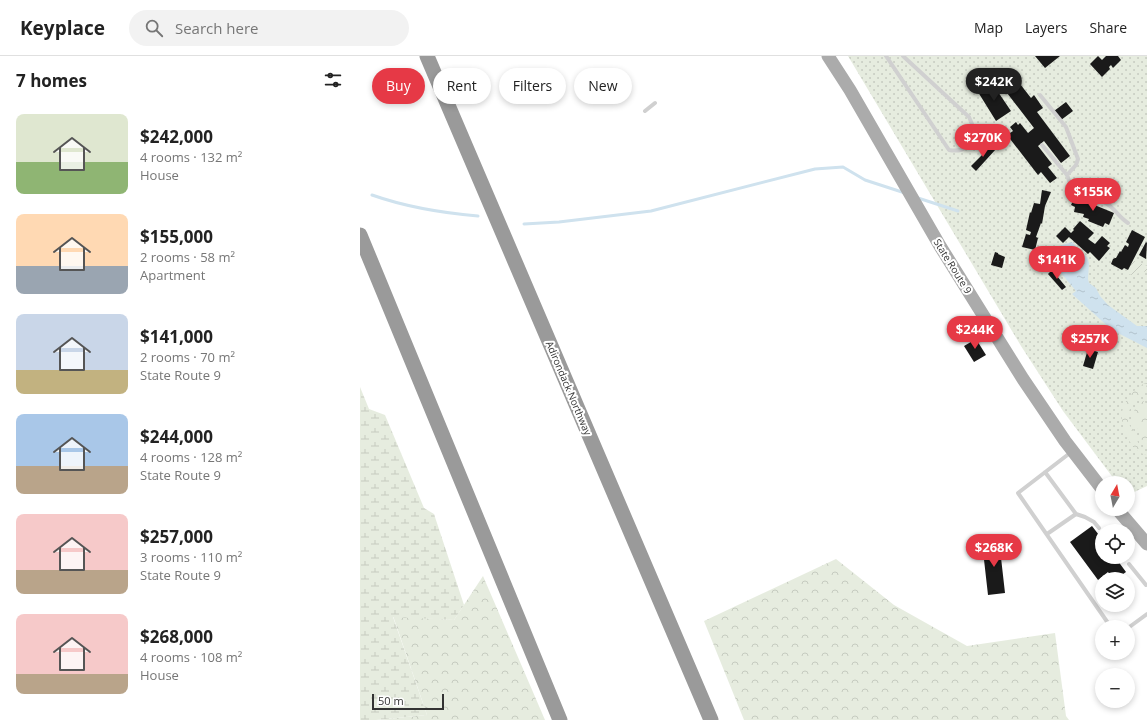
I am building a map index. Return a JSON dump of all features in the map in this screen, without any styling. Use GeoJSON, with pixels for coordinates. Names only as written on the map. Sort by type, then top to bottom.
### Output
{"type":"FeatureCollection","features":[{"type":"Feature","properties":{"kind":"highway","name":"Adirondack Northway"},"geometry":{"type":"LineString","coordinates":[[427,56],[711,720]]}},
{"type":"Feature","properties":{"kind":"highway"},"geometry":{"type":"LineString","coordinates":[[360,235],[560,720]]}},
{"type":"Feature","properties":{"kind":"main road","name":"State Route 9"},"geometry":{"type":"LineString","coordinates":[[828,56],[850,90],[923,216],[1023,379],[1072,451],[1095,480]]}},
{"type":"Feature","properties":{"kind":"main road"},"geometry":{"type":"LineString","coordinates":[[1123,516],[1147,544]]}},
{"type":"Feature","properties":{"kind":"lane"},"geometry":{"type":"LineString","coordinates":[[886,56],[948,150],[957,152],[964,148],[972,140],[975,131],[969,117],[903,56]]}},
{"type":"Feature","properties":{"kind":"lane"},"geometry":{"type":"LineString","coordinates":[[1040,95],[1066,127],[1078,159],[1076,165],[1067,174]]}},
{"type":"Feature","properties":{"kind":"lane"},"geometry":{"type":"LineString","coordinates":[[645,111],[655,103]]}},
{"type":"Feature","properties":{"kind":"lane"},"geometry":{"type":"LineString","coordinates":[[1042,145],[1067,174],[1071,186],[1111,207],[1121,219],[1128,223]]}},
{"type":"Feature","properties":{"kind":"lane"},"geometry":{"type":"LineString","coordinates":[[1067,191],[1071,186]]}},
{"type":"Feature","properties":{"kind":"lane"},"geometry":{"type":"LineString","coordinates":[[1072,451],[1018,493],[1106,620]]}},
{"type":"Feature","properties":{"kind":"lane"},"geometry":{"type":"LineString","coordinates":[[1045,472],[1076,514],[1085,517],[1096,524]]}},
{"type":"Feature","properties":{"kind":"lane"},"geometry":{"type":"LineString","coordinates":[[1047,534],[1076,514]]}},
{"type":"Feature","properties":{"kind":"lane"},"geometry":{"type":"LineString","coordinates":[[1129,564],[1147,585]]}},
{"type":"Feature","properties":{"kind":"lane"},"geometry":{"type":"LineString","coordinates":[[1135,623],[1147,614]]}},
{"type":"Feature","properties":{"kind":"green space"},"geometry":{"type":"Polygon","coordinates":[[[848,56],[1147,56],[1147,486],[1135,492],[1135,476],[1112,476],[1063,411],[1021,346],[848,56]]]}},
{"type":"Feature","properties":{"kind":"green space"},"geometry":{"type":"Polygon","coordinates":[[[1133,260],[1147,266],[1147,271],[1132,275],[1126,273],[1133,260]]]}},
{"type":"Feature","properties":{"kind":"green space"},"geometry":{"type":"Polygon","coordinates":[[[1147,382],[1144,392],[1130,410],[1128,421],[1139,445],[1147,452],[1147,455],[1134,448],[1131,443],[1123,427],[1122,413],[1126,402],[1133,392],[1147,382]]]}},
{"type":"Feature","properties":{"kind":"green space"},"geometry":{"type":"Polygon","coordinates":[[[360,387],[369,409],[385,415],[424,508],[434,514],[464,605],[454,620],[393,617],[427,715],[360,720],[360,387]]]}},
{"type":"Feature","properties":{"kind":"green space"},"geometry":{"type":"Polygon","coordinates":[[[1143,401],[1147,404],[1147,447],[1143,444],[1139,430],[1133,424],[1132,420],[1134,410],[1143,401]]]}},
{"type":"Feature","properties":{"kind":"green space"},"geometry":{"type":"Polygon","coordinates":[[[836,559],[894,605],[967,646],[1055,633],[1066,716],[1069,720],[744,720],[704,621],[836,559]]]}},
{"type":"Feature","properties":{"kind":"green space"},"geometry":{"type":"Polygon","coordinates":[[[483,576],[545,720],[376,720],[427,715],[393,616],[454,620],[483,576]]]}},
{"type":"Feature","properties":{"kind":"water"},"geometry":{"type":"Polygon","coordinates":[[[1072,242],[1087,257],[1089,263],[1089,283],[1096,288],[1100,296],[1108,305],[1137,326],[1147,326],[1147,348],[1112,330],[1072,294],[1076,291],[1055,266],[1055,257],[1059,246],[1072,242]]]}},
{"type":"Feature","properties":{"kind":"building"},"geometry":{"type":"Polygon","coordinates":[[[1035,56],[1060,56],[1045,68],[1035,56]]]}},
{"type":"Feature","properties":{"kind":"building"},"geometry":{"type":"Polygon","coordinates":[[[1098,56],[1102,60],[1106,56],[1118,56],[1121,60],[1113,68],[1111,65],[1109,67],[1110,69],[1102,77],[1090,64],[1098,56]]]}},
{"type":"Feature","properties":{"kind":"building"},"geometry":{"type":"Polygon","coordinates":[[[1017,80],[1031,98],[1034,95],[1043,108],[1037,112],[1070,156],[1061,163],[1044,141],[1038,146],[1052,164],[1048,167],[1057,178],[1050,183],[1041,172],[1038,175],[1007,135],[1013,131],[1010,127],[1016,122],[1018,125],[1020,123],[1028,133],[1034,128],[1004,89],[1017,80]]]}},
{"type":"Feature","properties":{"kind":"building"},"geometry":{"type":"Polygon","coordinates":[[[992,83],[1011,111],[996,121],[978,92],[992,83]]]}},
{"type":"Feature","properties":{"kind":"building"},"geometry":{"type":"Polygon","coordinates":[[[1066,102],[1073,111],[1061,120],[1054,111],[1066,102]]]}},
{"type":"Feature","properties":{"kind":"building"},"geometry":{"type":"Polygon","coordinates":[[[992,145],[996,149],[976,171],[971,166],[992,145]]]}},
{"type":"Feature","properties":{"kind":"building"},"geometry":{"type":"Polygon","coordinates":[[[1042,190],[1051,192],[1045,206],[1042,224],[1041,223],[1036,237],[1038,238],[1035,250],[1022,247],[1026,234],[1030,235],[1031,232],[1026,230],[1030,212],[1031,213],[1034,203],[1040,204],[1042,190]]]}},
{"type":"Feature","properties":{"kind":"building"},"geometry":{"type":"Polygon","coordinates":[[[1075,197],[1114,213],[1109,225],[1105,223],[1103,227],[1088,221],[1089,219],[1083,217],[1084,214],[1074,212],[1075,207],[1071,205],[1075,197]]]}},
{"type":"Feature","properties":{"kind":"building"},"geometry":{"type":"Polygon","coordinates":[[[1080,221],[1094,233],[1088,239],[1095,244],[1102,236],[1110,243],[1107,246],[1110,248],[1099,261],[1090,252],[1088,254],[1069,237],[1063,243],[1056,236],[1065,227],[1071,233],[1080,221]]]}},
{"type":"Feature","properties":{"kind":"building"},"geometry":{"type":"Polygon","coordinates":[[[1132,230],[1145,237],[1128,270],[1124,268],[1122,270],[1111,264],[1113,259],[1116,258],[1125,245],[1128,247],[1129,244],[1126,242],[1132,230]]]}},
{"type":"Feature","properties":{"kind":"building"},"geometry":{"type":"Polygon","coordinates":[[[1146,242],[1147,243],[1146,259],[1139,255],[1146,242]]]}},
{"type":"Feature","properties":{"kind":"building"},"geometry":{"type":"Polygon","coordinates":[[[995,252],[1005,257],[1002,268],[991,265],[995,252]]]}},
{"type":"Feature","properties":{"kind":"building"},"geometry":{"type":"Polygon","coordinates":[[[1052,270],[1066,287],[1062,290],[1048,274],[1052,270]]]}},
{"type":"Feature","properties":{"kind":"building"},"geometry":{"type":"Polygon","coordinates":[[[976,339],[986,355],[974,362],[964,346],[976,339]]]}},
{"type":"Feature","properties":{"kind":"building"},"geometry":{"type":"Polygon","coordinates":[[[1088,349],[1098,352],[1093,369],[1083,366],[1088,349]]]}},
{"type":"Feature","properties":{"kind":"building"},"geometry":{"type":"Polygon","coordinates":[[[1092,526],[1095,530],[1095,564],[1120,564],[1126,572],[1095,572],[1095,576],[1070,542],[1092,526]]]}},
{"type":"Feature","properties":{"kind":"building"},"geometry":{"type":"Polygon","coordinates":[[[999,540],[1005,593],[988,595],[982,542],[999,540]]]}},
{"type":"Feature","properties":{"kind":"waterway"},"geometry":{"type":"LineString","coordinates":[[524,224],[559,222],[651,211],[815,169],[843,167],[865,180],[905,193]]}},
{"type":"Feature","properties":{"kind":"waterway"},"geometry":{"type":"LineString","coordinates":[[372,195],[425,209],[478,216]]}},
{"type":"Feature","properties":{"kind":"waterway"},"geometry":{"type":"LineString","coordinates":[[918,198],[958,211]]}}]}
